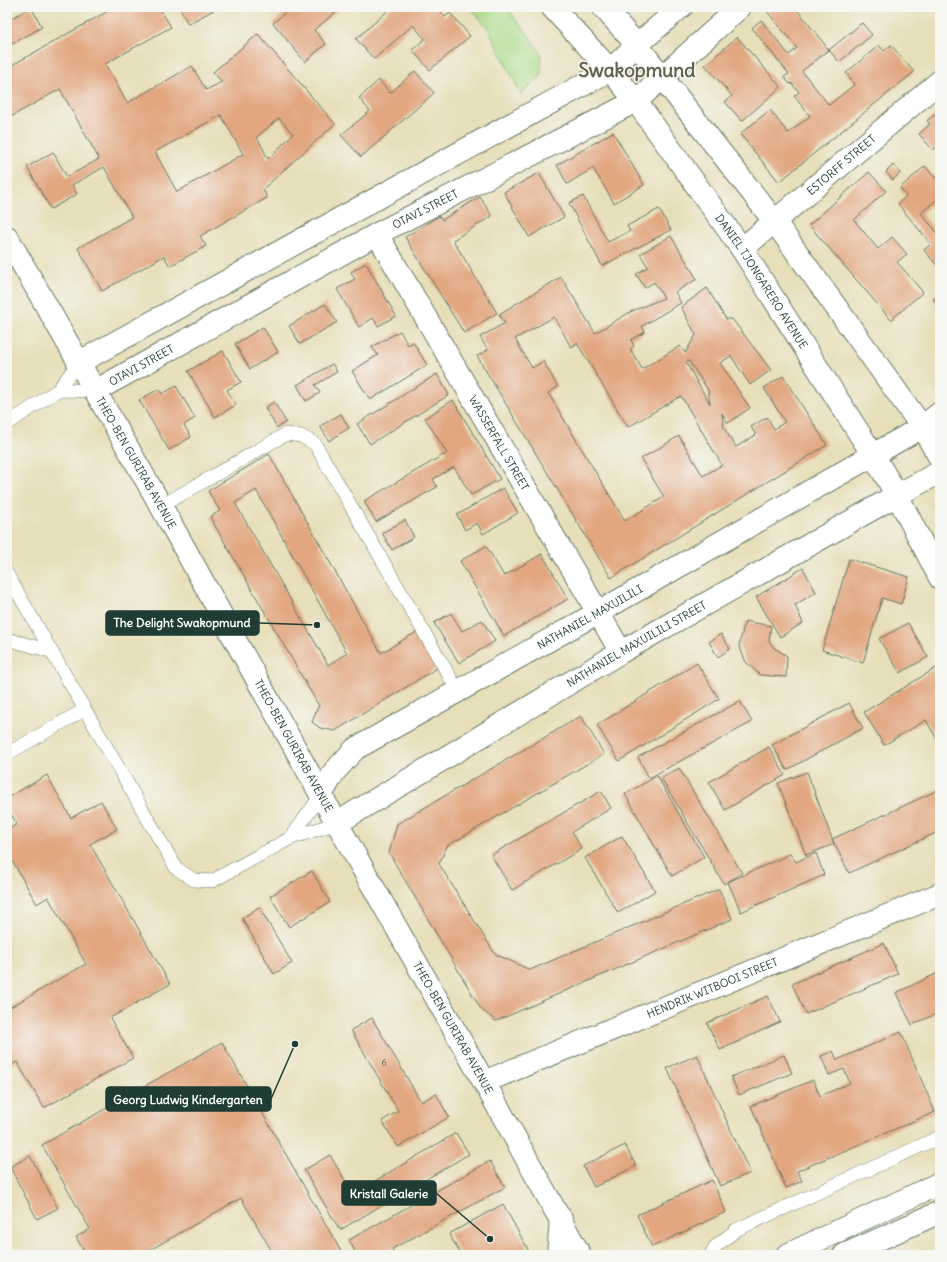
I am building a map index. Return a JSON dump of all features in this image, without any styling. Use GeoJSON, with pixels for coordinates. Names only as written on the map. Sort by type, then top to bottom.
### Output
{"type":"FeatureCollection","features":[{"type":"Feature","properties":{"kind":"street","name":"DANIEL TJONGARERO AVENUE"},"geometry":{"type":"LineString","coordinates":[[552,7],[610,70],[636,101],[742,250],[873,455],[897,495],[940,578]]}},
{"type":"Feature","properties":{"kind":"street"},"geometry":{"type":"LineString","coordinates":[[603,7],[637,45],[775,222],[922,427],[940,458]]}},
{"type":"Feature","properties":{"kind":"street"},"geometry":{"type":"LineString","coordinates":[[78,363],[610,70],[681,7]]}},
{"type":"Feature","properties":{"kind":"street","name":"OTAVI STREET"},"geometry":{"type":"LineString","coordinates":[[95,391],[377,234],[636,101],[740,7]]}},
{"type":"Feature","properties":{"kind":"street","name":"ESTORFF STREET"},"geometry":{"type":"LineString","coordinates":[[742,250],[940,81]]}},
{"type":"Feature","properties":{"kind":"street","name":"WASSERFALL STREET"},"geometry":{"type":"LineString","coordinates":[[377,234],[622,652]]}},
{"type":"Feature","properties":{"kind":"street","name":"THEO-BEN GURIRAB AVENUE"},"geometry":{"type":"LineString","coordinates":[[7,237],[161,506],[321,795],[561,1218],[580,1255]]}},
{"type":"Feature","properties":{"kind":"street"},"geometry":{"type":"LineString","coordinates":[[873,455],[922,427],[940,413]]}},
{"type":"Feature","properties":{"kind":"street","name":"NATHANIEL MAXUILILI"},"geometry":{"type":"LineString","coordinates":[[321,795],[334,772],[356,749],[873,455]]}},
{"type":"Feature","properties":{"kind":"street","name":"NATHANIEL MAXUILILI STREET"},"geometry":{"type":"LineString","coordinates":[[337,823],[622,652],[940,472]]}},
{"type":"Feature","properties":{"kind":"street","name":"HENDRIK WITBOOI STREET"},"geometry":{"type":"LineString","coordinates":[[484,1082],[940,894]]}},
{"type":"Feature","properties":{"kind":"street"},"geometry":{"type":"LineString","coordinates":[[787,1255],[940,1183]]}},
{"type":"Feature","properties":{"kind":"street"},"geometry":{"type":"LineString","coordinates":[[844,1255],[940,1212]]}},
{"type":"Feature","properties":{"kind":"street"},"geometry":{"type":"LineString","coordinates":[[558,1255],[561,1218]]}},
{"type":"Feature","properties":{"kind":"lane"},"geometry":{"type":"LineString","coordinates":[[7,424],[58,390],[78,363]]}},
{"type":"Feature","properties":{"kind":"lane"},"geometry":{"type":"LineString","coordinates":[[58,390],[95,391]]}},
{"type":"Feature","properties":{"kind":"lane"},"geometry":{"type":"LineString","coordinates":[[161,506],[286,434],[301,436],[315,444],[458,691]]}},
{"type":"Feature","properties":{"kind":"lane"},"geometry":{"type":"LineString","coordinates":[[7,574],[176,868],[194,880],[212,881],[291,838],[337,823]]}},
{"type":"Feature","properties":{"kind":"lane"},"geometry":{"type":"LineString","coordinates":[[7,639],[50,651]]}},
{"type":"Feature","properties":{"kind":"lane"},"geometry":{"type":"LineString","coordinates":[[7,754],[84,710]]}},
{"type":"Feature","properties":{"kind":"lane"},"geometry":{"type":"LineString","coordinates":[[291,838],[321,795]]}},
{"type":"Feature","properties":{"kind":"lane"},"geometry":{"type":"LineString","coordinates":[[711,1255],[715,1247],[736,1230],[940,1137]]}},
{"type":"Feature","properties":{"kind":"green space"},"geometry":{"type":"Polygon","coordinates":[[[470,7],[506,7],[527,33],[541,54],[541,76],[521,94],[488,28],[470,7]]]}},
{"type":"Feature","properties":{"kind":"building"},"geometry":{"type":"Polygon","coordinates":[[[31,7],[42,27],[7,47],[7,21],[31,7]]]}},
{"type":"Feature","properties":{"kind":"building"},"geometry":{"type":"Polygon","coordinates":[[[115,7],[159,7],[171,27],[105,64],[127,103],[192,66],[206,90],[222,82],[213,72],[258,34],[335,124],[263,189],[267,198],[200,236],[206,246],[170,266],[164,256],[102,291],[78,248],[132,217],[104,167],[72,185],[77,194],[51,209],[27,167],[53,152],[67,177],[99,159],[60,89],[7,119],[7,68],[115,7]],[[221,115],[155,152],[177,192],[243,154],[221,115]],[[279,118],[257,137],[268,159],[293,134],[279,118]]]}},
{"type":"Feature","properties":{"kind":"building"},"geometry":{"type":"Polygon","coordinates":[[[179,7],[219,7],[188,24],[179,7]]]}},
{"type":"Feature","properties":{"kind":"building"},"geometry":{"type":"Polygon","coordinates":[[[292,7],[342,7],[314,30],[326,44],[305,62],[273,23],[292,7]]]}},
{"type":"Feature","properties":{"kind":"building"},"geometry":{"type":"Polygon","coordinates":[[[392,7],[437,7],[445,17],[450,13],[470,36],[430,70],[412,50],[425,39],[413,25],[374,59],[356,39],[392,7]]]}},
{"type":"Feature","properties":{"kind":"building"},"geometry":{"type":"Polygon","coordinates":[[[767,7],[795,7],[829,50],[802,71],[829,105],[855,84],[846,73],[879,45],[884,51],[891,45],[914,72],[779,182],[740,134],[770,110],[788,133],[810,116],[794,96],[799,92],[784,77],[789,74],[752,28],[761,20],[789,55],[797,48],[765,9],[767,7]]]}},
{"type":"Feature","properties":{"kind":"building"},"geometry":{"type":"Polygon","coordinates":[[[862,23],[872,35],[839,62],[829,50],[862,23]]]}},
{"type":"Feature","properties":{"kind":"building"},"geometry":{"type":"Polygon","coordinates":[[[737,37],[781,87],[742,121],[725,102],[732,96],[705,65],[737,37]]]}},
{"type":"Feature","properties":{"kind":"building"},"geometry":{"type":"Polygon","coordinates":[[[415,71],[434,93],[361,157],[341,135],[370,111],[359,98],[379,80],[390,93],[415,71]]]}},
{"type":"Feature","properties":{"kind":"building"},"geometry":{"type":"Polygon","coordinates":[[[940,110],[940,144],[933,150],[919,134],[930,124],[927,121],[940,110]]]}},
{"type":"Feature","properties":{"kind":"building"},"geometry":{"type":"Polygon","coordinates":[[[613,132],[644,185],[614,203],[593,168],[567,184],[557,165],[613,132]]]}},
{"type":"Feature","properties":{"kind":"building"},"geometry":{"type":"Polygon","coordinates":[[[893,165],[900,173],[893,180],[886,172],[893,165]]]}},
{"type":"Feature","properties":{"kind":"building"},"geometry":{"type":"Polygon","coordinates":[[[925,166],[935,178],[940,175],[940,197],[921,213],[940,236],[940,269],[924,250],[931,244],[898,204],[906,196],[900,188],[925,166]]]}},
{"type":"Feature","properties":{"kind":"building"},"geometry":{"type":"Polygon","coordinates":[[[869,172],[886,191],[854,220],[878,249],[892,237],[907,254],[897,262],[923,292],[891,320],[809,225],[869,172]]]}},
{"type":"Feature","properties":{"kind":"building"},"geometry":{"type":"Polygon","coordinates":[[[539,173],[564,217],[529,237],[504,192],[539,173]]]}},
{"type":"Feature","properties":{"kind":"building"},"geometry":{"type":"Polygon","coordinates":[[[583,196],[608,242],[630,231],[627,226],[659,209],[671,230],[602,266],[569,203],[583,196]]]}},
{"type":"Feature","properties":{"kind":"building"},"geometry":{"type":"Polygon","coordinates":[[[480,197],[492,216],[453,240],[497,313],[464,333],[405,237],[439,216],[442,220],[480,197]]]}},
{"type":"Feature","properties":{"kind":"building"},"geometry":{"type":"Polygon","coordinates":[[[671,236],[697,279],[675,292],[681,303],[642,326],[645,332],[631,340],[634,346],[630,349],[642,369],[680,346],[685,353],[696,335],[681,307],[707,288],[726,319],[732,319],[771,370],[750,385],[731,356],[720,363],[750,408],[728,423],[722,413],[724,428],[736,447],[756,435],[751,427],[767,417],[774,429],[785,422],[764,388],[783,376],[827,445],[611,578],[477,356],[488,350],[480,337],[505,323],[499,314],[561,277],[595,333],[632,311],[664,298],[654,282],[645,288],[636,274],[648,267],[640,254],[671,236]],[[554,317],[515,339],[532,368],[543,361],[558,387],[548,393],[625,521],[664,497],[641,459],[679,436],[703,476],[722,465],[681,396],[628,427],[577,343],[571,347],[554,317]],[[689,361],[686,363],[710,404],[708,390],[689,361]]]}},
{"type":"Feature","properties":{"kind":"building"},"geometry":{"type":"Polygon","coordinates":[[[366,263],[396,316],[378,326],[373,318],[359,327],[337,289],[355,279],[351,272],[366,263]]]}},
{"type":"Feature","properties":{"kind":"building"},"geometry":{"type":"Polygon","coordinates":[[[940,293],[940,307],[933,299],[940,293]]]}},
{"type":"Feature","properties":{"kind":"building"},"geometry":{"type":"Polygon","coordinates":[[[325,304],[337,322],[300,344],[289,326],[325,304]]]}},
{"type":"Feature","properties":{"kind":"building"},"geometry":{"type":"Polygon","coordinates":[[[263,327],[278,352],[250,369],[235,344],[263,327]]]}},
{"type":"Feature","properties":{"kind":"building"},"geometry":{"type":"Polygon","coordinates":[[[400,331],[408,345],[413,342],[427,365],[370,400],[352,371],[378,355],[372,347],[400,331]]]}},
{"type":"Feature","properties":{"kind":"building"},"geometry":{"type":"Polygon","coordinates":[[[223,351],[241,382],[227,390],[236,405],[215,417],[188,371],[223,351]]]}},
{"type":"Feature","properties":{"kind":"building"},"geometry":{"type":"Polygon","coordinates":[[[332,364],[337,372],[315,385],[320,393],[306,401],[297,385],[332,364]]]}},
{"type":"Feature","properties":{"kind":"building"},"geometry":{"type":"Polygon","coordinates":[[[437,374],[449,395],[370,444],[357,424],[437,374]]]}},
{"type":"Feature","properties":{"kind":"building"},"geometry":{"type":"Polygon","coordinates":[[[176,386],[195,418],[184,425],[191,437],[169,450],[139,400],[159,389],[162,394],[176,386]]]}},
{"type":"Feature","properties":{"kind":"building"},"geometry":{"type":"Polygon","coordinates":[[[453,400],[500,479],[471,495],[454,467],[433,479],[437,487],[376,522],[364,501],[447,453],[425,418],[453,400]]]}},
{"type":"Feature","properties":{"kind":"building"},"geometry":{"type":"Polygon","coordinates":[[[274,402],[286,422],[277,428],[265,408],[274,402]]]}},
{"type":"Feature","properties":{"kind":"building"},"geometry":{"type":"Polygon","coordinates":[[[341,414],[349,428],[329,441],[320,426],[341,414]]]}},
{"type":"Feature","properties":{"kind":"building"},"geometry":{"type":"Polygon","coordinates":[[[269,454],[381,653],[420,630],[442,665],[335,731],[320,728],[312,722],[319,706],[210,517],[220,511],[208,491],[269,454]],[[256,490],[235,503],[328,665],[347,653],[256,490]]]}},
{"type":"Feature","properties":{"kind":"building"},"geometry":{"type":"Polygon","coordinates":[[[503,488],[518,513],[483,534],[477,523],[465,530],[457,515],[503,488]]]}},
{"type":"Feature","properties":{"kind":"building"},"geometry":{"type":"Polygon","coordinates":[[[405,520],[414,537],[392,550],[382,533],[405,520]]]}},
{"type":"Feature","properties":{"kind":"building"},"geometry":{"type":"Polygon","coordinates":[[[486,546],[504,576],[542,554],[568,599],[504,636],[460,561],[486,546]]]}},
{"type":"Feature","properties":{"kind":"building"},"geometry":{"type":"Polygon","coordinates":[[[849,559],[909,577],[901,604],[882,598],[863,663],[822,650],[849,559]]]}},
{"type":"Feature","properties":{"kind":"building"},"geometry":{"type":"Polygon","coordinates":[[[803,568],[816,592],[795,605],[803,623],[780,637],[756,597],[803,568]]]}},
{"type":"Feature","properties":{"kind":"building"},"geometry":{"type":"Polygon","coordinates":[[[451,613],[462,631],[482,620],[495,641],[459,663],[434,623],[451,613]]]}},
{"type":"Feature","properties":{"kind":"building"},"geometry":{"type":"Polygon","coordinates":[[[745,621],[771,626],[769,641],[774,648],[787,656],[786,677],[760,675],[746,662],[739,646],[745,621]]]}},
{"type":"Feature","properties":{"kind":"building"},"geometry":{"type":"Polygon","coordinates":[[[908,623],[928,657],[900,673],[879,639],[908,623]]]}},
{"type":"Feature","properties":{"kind":"building"},"geometry":{"type":"Polygon","coordinates":[[[721,634],[730,649],[718,657],[709,642],[721,634]]]}},
{"type":"Feature","properties":{"kind":"building"},"geometry":{"type":"Polygon","coordinates":[[[697,663],[719,699],[619,761],[597,725],[697,663]]]}},
{"type":"Feature","properties":{"kind":"building"},"geometry":{"type":"Polygon","coordinates":[[[936,668],[940,674],[940,745],[926,720],[884,745],[864,712],[936,668]]]}},
{"type":"Feature","properties":{"kind":"building"},"geometry":{"type":"Polygon","coordinates":[[[740,701],[752,722],[649,778],[638,757],[740,701]]]}},
{"type":"Feature","properties":{"kind":"building"},"geometry":{"type":"Polygon","coordinates":[[[849,703],[863,728],[787,770],[772,745],[849,703]]]}},
{"type":"Feature","properties":{"kind":"building"},"geometry":{"type":"Polygon","coordinates":[[[581,716],[604,754],[447,846],[439,864],[495,954],[530,970],[719,889],[732,919],[496,1021],[481,1009],[389,853],[397,824],[581,716]]]}},
{"type":"Feature","properties":{"kind":"building"},"geometry":{"type":"Polygon","coordinates":[[[769,747],[785,775],[725,810],[709,782],[769,747]]]}},
{"type":"Feature","properties":{"kind":"building"},"geometry":{"type":"Polygon","coordinates":[[[679,768],[742,873],[724,884],[661,778],[679,768]]]}},
{"type":"Feature","properties":{"kind":"building"},"geometry":{"type":"Polygon","coordinates":[[[807,772],[834,844],[806,855],[778,783],[807,772]]]}},
{"type":"Feature","properties":{"kind":"building"},"geometry":{"type":"Polygon","coordinates":[[[47,775],[71,818],[101,801],[117,829],[90,844],[170,984],[110,1018],[133,1058],[44,1108],[17,1062],[7,1067],[7,1009],[86,964],[48,897],[37,904],[7,852],[7,830],[17,824],[7,807],[7,798],[47,775]]]}},
{"type":"Feature","properties":{"kind":"building"},"geometry":{"type":"Polygon","coordinates":[[[657,776],[704,857],[672,876],[625,794],[657,776]]]}},
{"type":"Feature","properties":{"kind":"building"},"geometry":{"type":"Polygon","coordinates":[[[940,789],[940,831],[849,873],[832,839],[940,789]]]}},
{"type":"Feature","properties":{"kind":"building"},"geometry":{"type":"Polygon","coordinates":[[[601,791],[611,808],[572,832],[582,849],[512,890],[491,855],[601,791]]]}},
{"type":"Feature","properties":{"kind":"building"},"geometry":{"type":"Polygon","coordinates":[[[622,836],[655,891],[618,913],[585,858],[622,836]]]}},
{"type":"Feature","properties":{"kind":"building"},"geometry":{"type":"Polygon","coordinates":[[[816,853],[824,875],[741,912],[728,882],[790,854],[796,862],[816,853]]]}},
{"type":"Feature","properties":{"kind":"building"},"geometry":{"type":"Polygon","coordinates":[[[312,871],[330,902],[289,927],[270,896],[312,871]]]}},
{"type":"Feature","properties":{"kind":"building"},"geometry":{"type":"Polygon","coordinates":[[[259,907],[292,963],[274,974],[242,918],[259,907]]]}},
{"type":"Feature","properties":{"kind":"building"},"geometry":{"type":"Polygon","coordinates":[[[884,943],[898,974],[806,1014],[792,984],[884,943]]]}},
{"type":"Feature","properties":{"kind":"building"},"geometry":{"type":"Polygon","coordinates":[[[940,972],[940,1012],[912,1025],[896,993],[940,972]]]}},
{"type":"Feature","properties":{"kind":"building"},"geometry":{"type":"Polygon","coordinates":[[[768,996],[780,1022],[720,1050],[707,1023],[768,996]]]}},
{"type":"Feature","properties":{"kind":"building"},"geometry":{"type":"Polygon","coordinates":[[[372,1018],[421,1102],[436,1094],[449,1117],[398,1147],[382,1121],[398,1111],[351,1030],[372,1018]]]}},
{"type":"Feature","properties":{"kind":"building"},"geometry":{"type":"Polygon","coordinates":[[[901,1032],[935,1112],[797,1171],[802,1181],[786,1188],[751,1106],[813,1080],[820,1096],[850,1083],[844,1069],[829,1075],[821,1056],[833,1051],[837,1060],[901,1032]]]}},
{"type":"Feature","properties":{"kind":"building"},"geometry":{"type":"Polygon","coordinates":[[[222,1042],[343,1255],[274,1255],[241,1198],[141,1255],[109,1255],[107,1252],[102,1255],[86,1255],[76,1237],[90,1229],[42,1145],[222,1042]]]}},
{"type":"Feature","properties":{"kind":"building"},"geometry":{"type":"Polygon","coordinates":[[[697,1055],[750,1173],[720,1186],[667,1068],[697,1055]]]}},
{"type":"Feature","properties":{"kind":"building"},"geometry":{"type":"Polygon","coordinates":[[[784,1055],[792,1073],[739,1095],[731,1077],[784,1055]]]}},
{"type":"Feature","properties":{"kind":"building"},"geometry":{"type":"Polygon","coordinates":[[[456,1133],[469,1154],[340,1230],[304,1170],[330,1155],[353,1194],[456,1133]]]}},
{"type":"Feature","properties":{"kind":"building"},"geometry":{"type":"Polygon","coordinates":[[[625,1145],[636,1166],[594,1187],[583,1166],[625,1145]]]}},
{"type":"Feature","properties":{"kind":"building"},"geometry":{"type":"Polygon","coordinates":[[[30,1156],[58,1208],[37,1219],[10,1167],[30,1156]]]}},
{"type":"Feature","properties":{"kind":"building"},"geometry":{"type":"Polygon","coordinates":[[[490,1161],[505,1187],[392,1249],[396,1255],[357,1255],[349,1240],[490,1161]]]}},
{"type":"Feature","properties":{"kind":"building"},"geometry":{"type":"Polygon","coordinates":[[[712,1180],[726,1212],[652,1247],[637,1215],[712,1180]]]}},
{"type":"Feature","properties":{"kind":"building"},"geometry":{"type":"Polygon","coordinates":[[[503,1204],[531,1255],[461,1255],[449,1234],[503,1204]]]}},
{"type":"Feature","properties":{"kind":"place","name":"The Delight Swakopmund"},"geometry":{"type":"Point","coordinates":[317,625]}},
{"type":"Feature","properties":{"kind":"place","name":"Georg Ludwig Kindergarten"},"geometry":{"type":"Point","coordinates":[295,1044]}},
{"type":"Feature","properties":{"kind":"place","name":"Kristall Galerie"},"geometry":{"type":"Point","coordinates":[490,1239]}},
{"type":"Feature","properties":{"kind":"district","name":"Swakopmund"},"geometry":{"type":"Point","coordinates":[637,70]}}]}
